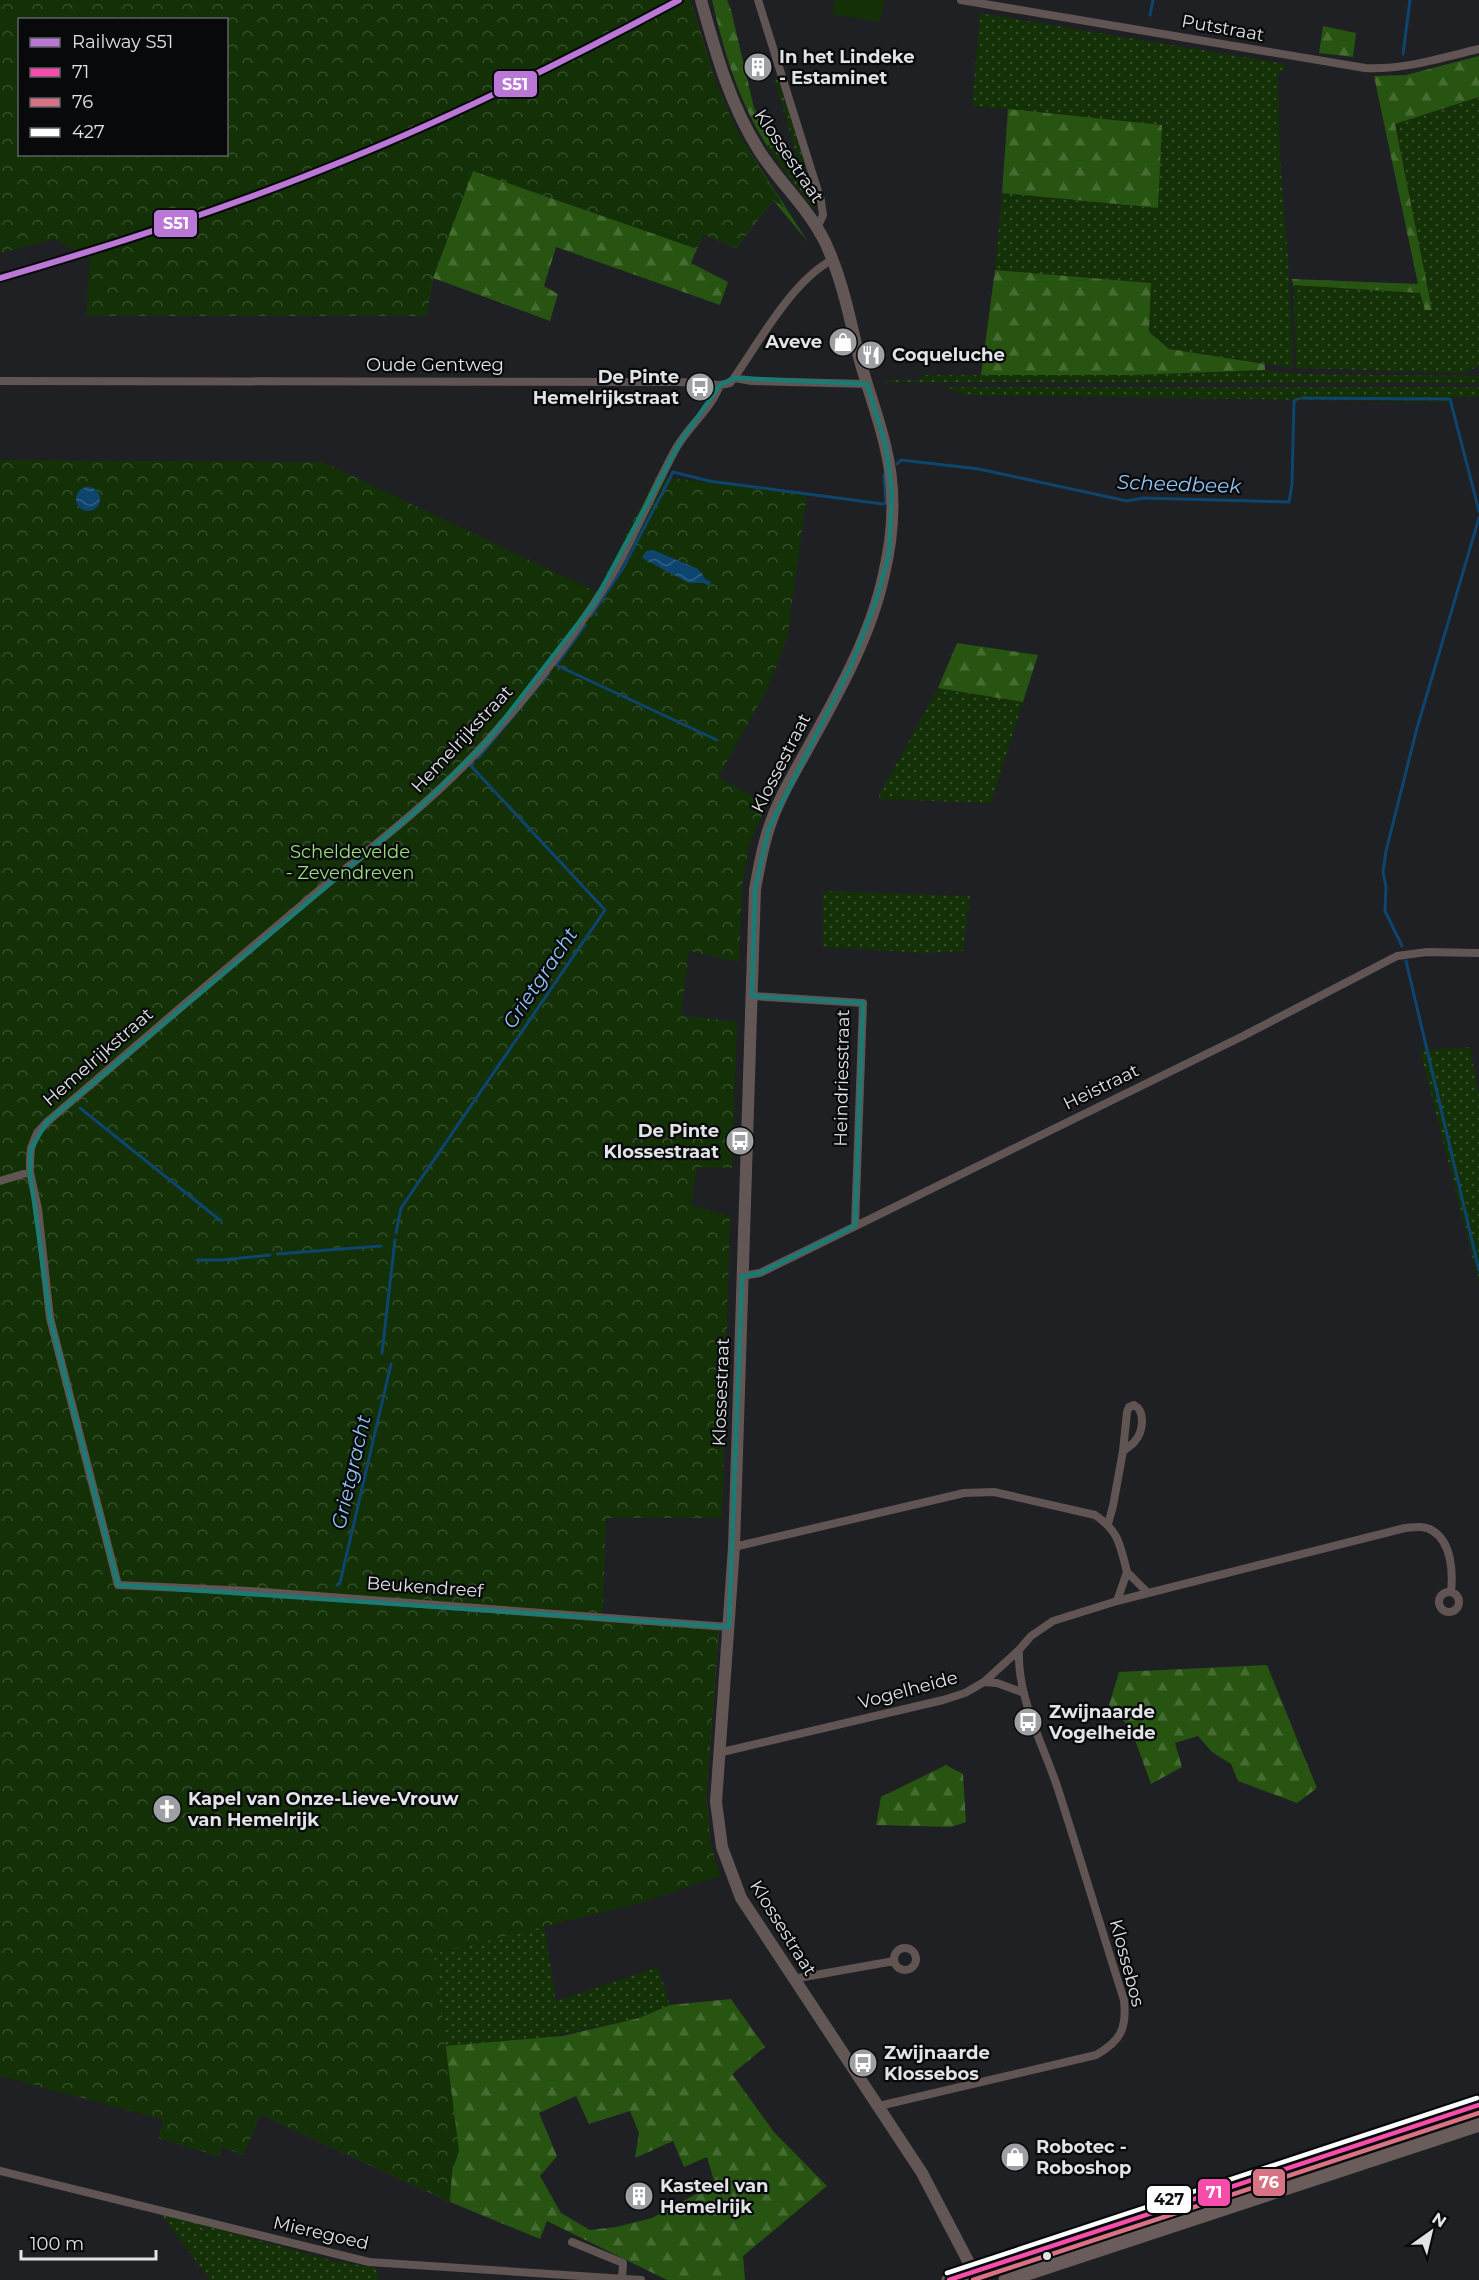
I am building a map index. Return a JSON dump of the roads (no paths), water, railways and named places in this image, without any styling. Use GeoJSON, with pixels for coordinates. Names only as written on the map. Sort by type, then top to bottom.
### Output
{"type":"FeatureCollection","features":[{"type":"Feature","properties":{"kind":"highway"},"geometry":{"type":"LineString","coordinates":[[949,2280],[976,2276],[1479,2105]]}},
{"type":"Feature","properties":{"kind":"highway"},"geometry":{"type":"LineString","coordinates":[[1006,2280],[1479,2124]]}},
{"type":"Feature","properties":{"kind":"street"},"geometry":{"type":"LineString","coordinates":[[758,0],[821,201],[823,215],[817,228]]}},
{"type":"Feature","properties":{"kind":"street","name":"Putstraat"},"geometry":{"type":"LineString","coordinates":[[961,0],[1365,68],[1386,69],[1406,66],[1479,49]]}},
{"type":"Feature","properties":{"kind":"street","name":"Klossestraat"},"geometry":{"type":"LineString","coordinates":[[703,5],[724,82],[746,130],[771,169],[817,228],[832,260],[886,447],[890,470],[892,527],[884,577],[876,602],[851,666],[780,800],[763,848],[755,889],[734,1547],[718,1753],[716,1802],[718,1828],[729,1870],[741,1898],[922,2173],[976,2276]]}},
{"type":"Feature","properties":{"kind":"street"},"geometry":{"type":"LineString","coordinates":[[720,385],[730,383],[812,272],[832,260]]}},
{"type":"Feature","properties":{"kind":"street"},"geometry":{"type":"LineString","coordinates":[[734,378],[752,381],[867,384]]}},
{"type":"Feature","properties":{"kind":"street","name":"Oude Gentweg"},"geometry":{"type":"LineString","coordinates":[[0,381],[680,382],[720,385]]}},
{"type":"Feature","properties":{"kind":"street","name":"Hemelrijkstraat"},"geometry":{"type":"LineString","coordinates":[[118,1585],[50,1318],[36,1193],[30,1172],[31,1148],[37,1133],[270,932],[416,811],[446,784],[488,740],[565,645],[594,603],[625,551],[674,451],[720,385]]}},
{"type":"Feature","properties":{"kind":"street","name":"Heistraat"},"geometry":{"type":"LineString","coordinates":[[742,1276],[760,1273],[1243,1036],[1397,956],[1427,952],[1479,953]]}},
{"type":"Feature","properties":{"kind":"street","name":"Heindriesstraat"},"geometry":{"type":"LineString","coordinates":[[752,996],[863,1002],[855,1226]]}},
{"type":"Feature","properties":{"kind":"street"},"geometry":{"type":"LineString","coordinates":[[0,1181],[30,1172]]}},
{"type":"Feature","properties":{"kind":"street"},"geometry":{"type":"LineString","coordinates":[[1108,1524],[1123,1451],[1127,1412],[1129,1407],[1134,1405],[1142,1414],[1142,1425],[1135,1442],[1123,1451]]}},
{"type":"Feature","properties":{"kind":"street"},"geometry":{"type":"LineString","coordinates":[[734,1547],[964,1494],[994,1492],[1095,1515],[1108,1524],[1118,1536],[1127,1572],[1148,1593]]}},
{"type":"Feature","properties":{"kind":"street","name":"Vogelheide"},"geometry":{"type":"LineString","coordinates":[[718,1753],[965,1693],[984,1682],[1019,1650],[1030,1636],[1053,1621],[1117,1601],[1405,1528],[1420,1527],[1433,1530],[1443,1542],[1452,1575],[1450,1592]]}},
{"type":"Feature","properties":{"kind":"street"},"geometry":{"type":"LineString","coordinates":[[1117,1601],[1127,1572]]}},
{"type":"Feature","properties":{"kind":"street","name":"Beukendreef"},"geometry":{"type":"LineString","coordinates":[[118,1585],[250,1591],[729,1627]]}},
{"type":"Feature","properties":{"kind":"street","name":"Klossebos"},"geometry":{"type":"LineString","coordinates":[[879,2106],[1096,2055],[1110,2046],[1120,2033],[1125,2017],[1124,2000],[1056,1784],[1024,1693],[1018,1665],[1019,1650]]}},
{"type":"Feature","properties":{"kind":"street"},"geometry":{"type":"LineString","coordinates":[[984,1682],[997,1683],[1024,1693]]}},
{"type":"Feature","properties":{"kind":"street"},"geometry":{"type":"LineString","coordinates":[[793,1979],[894,1961]]}},
{"type":"Feature","properties":{"kind":"street","name":"Mieregoed"},"geometry":{"type":"LineString","coordinates":[[0,2170],[369,2262],[641,2280]]}},
{"type":"Feature","properties":{"kind":"street"},"geometry":{"type":"LineString","coordinates":[[572,2242],[623,2263],[622,2278]]}},
{"type":"Feature","properties":{"kind":"water"},"geometry":{"type":"Polygon","coordinates":[[[88,487],[96,491],[100,499],[96,507],[88,511],[80,507],[76,499],[80,491],[88,487]]]}},
{"type":"Feature","properties":{"kind":"water"},"geometry":{"type":"Polygon","coordinates":[[[653,550],[698,569],[705,579],[711,582],[709,586],[703,583],[689,583],[642,558],[646,551],[653,550]]]}},
{"type":"Feature","properties":{"kind":"waterway"},"geometry":{"type":"LineString","coordinates":[[1150,15],[1153,0]]}},
{"type":"Feature","properties":{"kind":"waterway"},"geometry":{"type":"LineString","coordinates":[[1403,54],[1410,0]]}},
{"type":"Feature","properties":{"kind":"waterway","name":"Scheedbeek"},"geometry":{"type":"LineString","coordinates":[[1302,398],[1450,399],[1479,511]]}},
{"type":"Feature","properties":{"kind":"waterway","name":"Scheedbeek"},"geometry":{"type":"LineString","coordinates":[[897,464],[901,460],[979,469],[1127,501],[1143,498],[1289,502],[1292,484],[1294,401],[1297,399]]}},
{"type":"Feature","properties":{"kind":"waterway","name":"Scheedbeek"},"geometry":{"type":"LineString","coordinates":[[591,616],[623,568],[673,472],[709,481],[883,504],[886,503],[884,475]]}},
{"type":"Feature","properties":{"kind":"waterway"},"geometry":{"type":"LineString","coordinates":[[1402,946],[1385,911],[1386,887],[1383,872],[1386,851],[1417,728],[1479,518]]}},
{"type":"Feature","properties":{"kind":"waterway"},"geometry":{"type":"LineString","coordinates":[[585,625],[556,665],[717,740]]}},
{"type":"Feature","properties":{"kind":"waterway"},"geometry":{"type":"LineString","coordinates":[[478,758],[549,673]]}},
{"type":"Feature","properties":{"kind":"waterway","name":"Grietgracht"},"geometry":{"type":"LineString","coordinates":[[396,1233],[401,1208],[605,910],[471,766],[473,763]]}},
{"type":"Feature","properties":{"kind":"waterway"},"geometry":{"type":"LineString","coordinates":[[1406,961],[1479,1270]]}},
{"type":"Feature","properties":{"kind":"waterway"},"geometry":{"type":"LineString","coordinates":[[80,1108],[221,1221]]}},
{"type":"Feature","properties":{"kind":"waterway","name":"Grietgracht"},"geometry":{"type":"LineString","coordinates":[[382,1353],[395,1240]]}},
{"type":"Feature","properties":{"kind":"waterway"},"geometry":{"type":"LineString","coordinates":[[277,1254],[381,1246]]}},
{"type":"Feature","properties":{"kind":"waterway"},"geometry":{"type":"LineString","coordinates":[[197,1260],[270,1255]]}},
{"type":"Feature","properties":{"kind":"waterway","name":"Grietgracht"},"geometry":{"type":"LineString","coordinates":[[337,1585],[340,1583],[391,1364]]}},
{"type":"Feature","properties":{"kind":"rail line","name":"S51"},"geometry":{"type":"LineString","coordinates":[[0,278],[176,223],[262,193],[348,159],[515,84],[679,0]]}},
{"type":"Feature","properties":{"kind":"place","name":"In het Lindeke - Estaminet"},"geometry":{"type":"Point","coordinates":[758,67]}},
{"type":"Feature","properties":{"kind":"place","name":"Aveve"},"geometry":{"type":"Point","coordinates":[843,342]}},
{"type":"Feature","properties":{"kind":"place","name":"Coqueluche"},"geometry":{"type":"Point","coordinates":[871,355]}},
{"type":"Feature","properties":{"kind":"place","name":"De Pinte Hemelrijkstraat"},"geometry":{"type":"Point","coordinates":[700,387]}},
{"type":"Feature","properties":{"kind":"place","name":"De Pinte Klossestraat"},"geometry":{"type":"Point","coordinates":[740,1141]}},
{"type":"Feature","properties":{"kind":"place","name":"Zwijnaarde Vogelheide"},"geometry":{"type":"Point","coordinates":[1028,1722]}},
{"type":"Feature","properties":{"kind":"place","name":"Kapel van Onze-Lieve-Vrouw van Hemelrijk"},"geometry":{"type":"Point","coordinates":[167,1809]}},
{"type":"Feature","properties":{"kind":"place","name":"Zwijnaarde Klossebos"},"geometry":{"type":"Point","coordinates":[863,2063]}},
{"type":"Feature","properties":{"kind":"place","name":"Robotec - Roboshop"},"geometry":{"type":"Point","coordinates":[1015,2157]}},
{"type":"Feature","properties":{"kind":"place","name":"Kasteel van Hemelrijk"},"geometry":{"type":"Point","coordinates":[639,2196]}},
{"type":"Feature","properties":{"kind":"park label","name":"Scheldevelde - Zevendreven"},"geometry":{"type":"Point","coordinates":[350,862]}}]}
